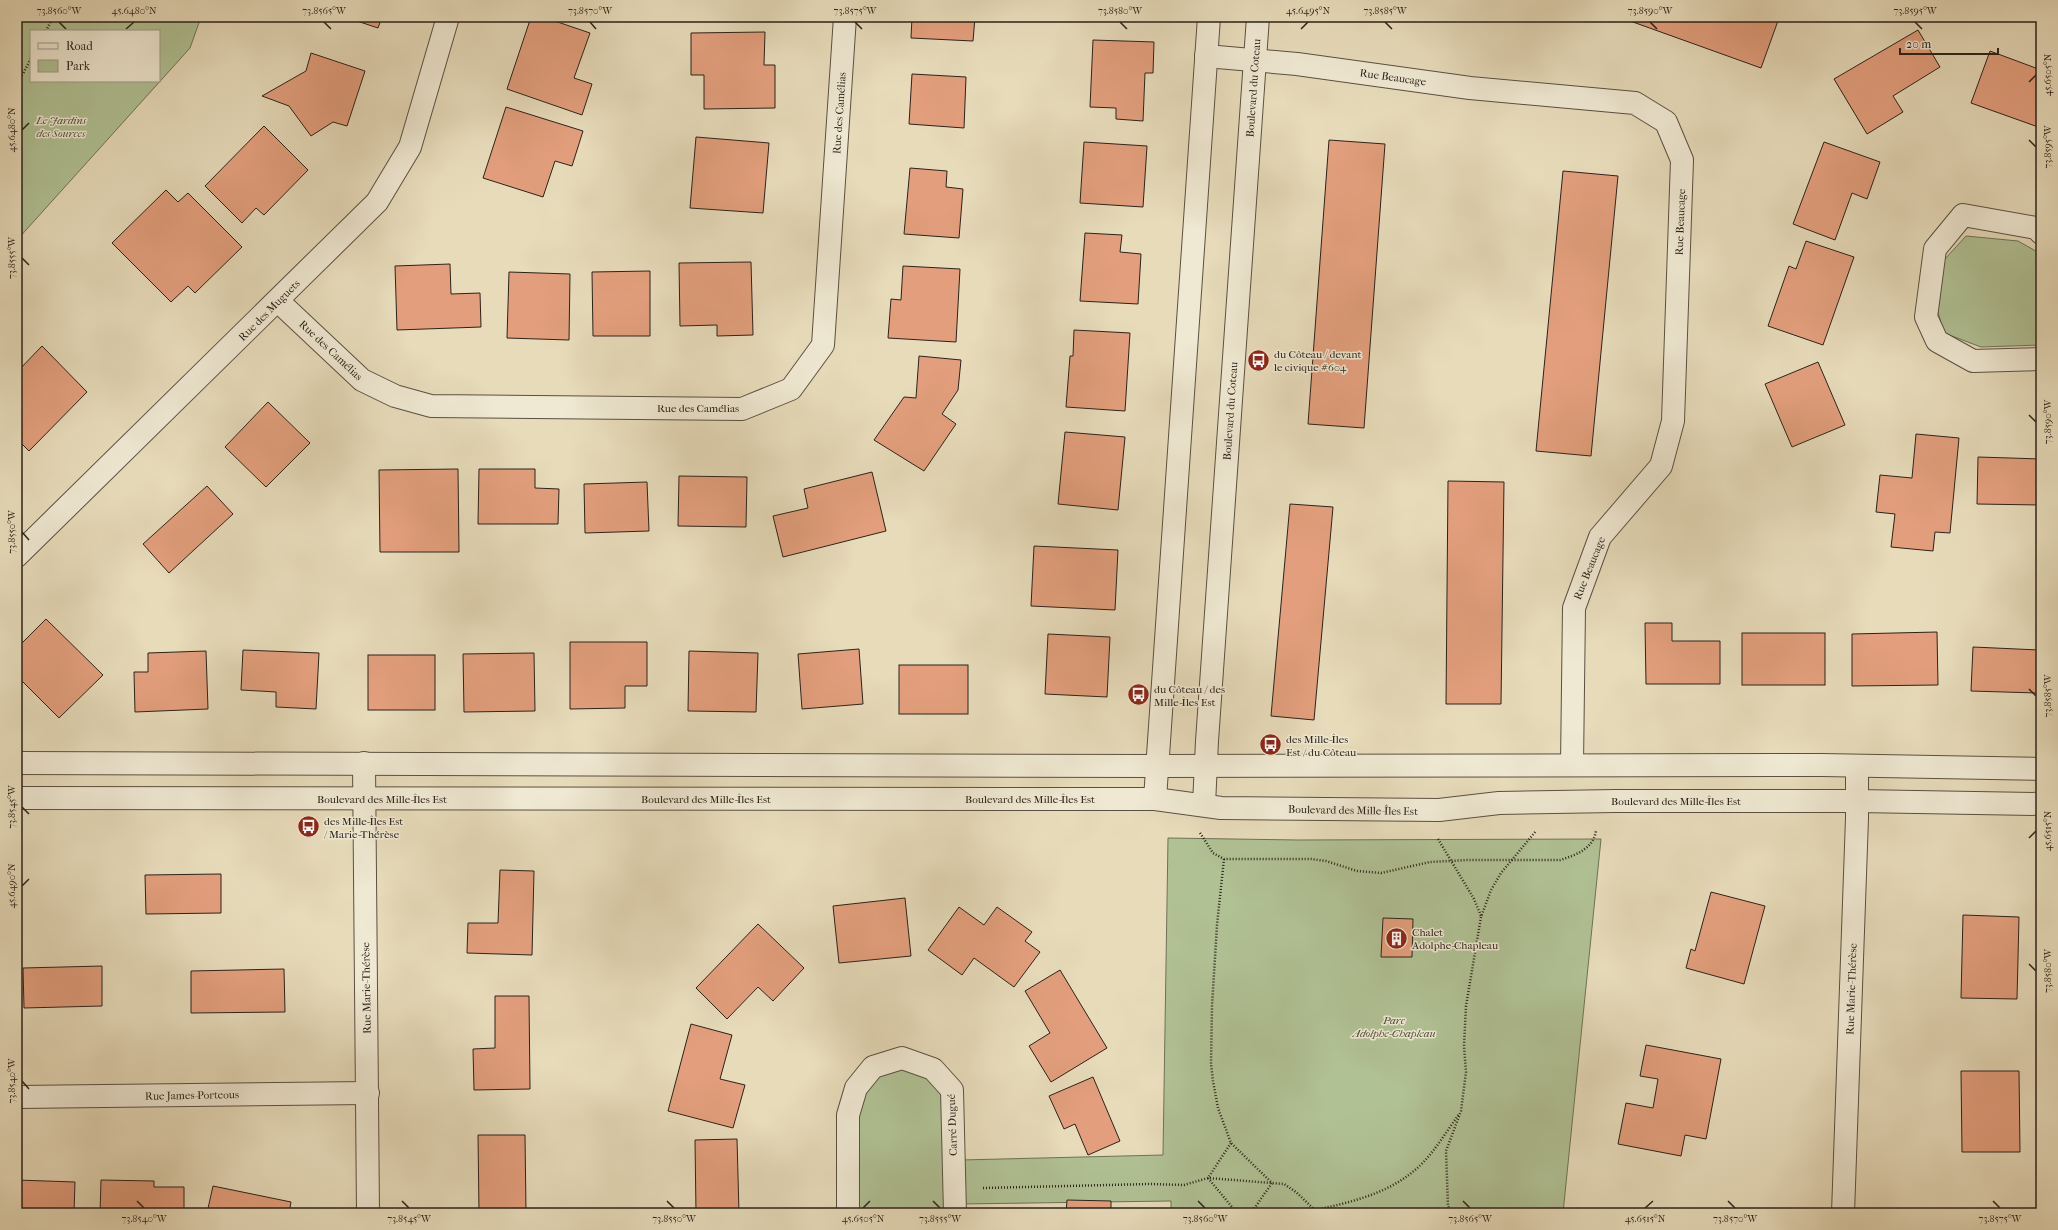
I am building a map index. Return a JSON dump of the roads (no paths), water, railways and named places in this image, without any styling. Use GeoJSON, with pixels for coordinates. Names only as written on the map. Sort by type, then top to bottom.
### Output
{"type":"FeatureCollection","features":[{"type":"Feature","properties":{"kind":"street","name":"Rue des Muguets"},"geometry":{"type":"LineString","coordinates":[[17,556],[377,202],[410,147],[448,17]]}},
{"type":"Feature","properties":{"kind":"street","name":"Rue des Camélias"},"geometry":{"type":"LineString","coordinates":[[278,301],[362,380],[394,396],[430,406],[742,409],[791,390],[823,346],[845,17]]}},
{"type":"Feature","properties":{"kind":"street"},"geometry":{"type":"LineString","coordinates":[[1155,799],[1209,17]]}},
{"type":"Feature","properties":{"kind":"street","name":"Boulevard du Coteau"},"geometry":{"type":"LineString","coordinates":[[1204,805],[1258,17]]}},
{"type":"Feature","properties":{"kind":"street","name":"Rue Beaucage"},"geometry":{"type":"LineString","coordinates":[[1206,56],[1254,60],[1470,88],[1636,102],[1666,122],[1682,160],[1673,421],[1661,466],[1600,536],[1574,608],[1572,765]]}},
{"type":"Feature","properties":{"kind":"street"},"geometry":{"type":"LineString","coordinates":[[2041,233],[2036,228],[1963,215],[1935,249],[1926,317],[1937,341],[1973,361],[2041,359]]}},
{"type":"Feature","properties":{"kind":"street"},"geometry":{"type":"LineString","coordinates":[[17,763],[1158,766],[1572,765],[1857,766],[2041,769]]}},
{"type":"Feature","properties":{"kind":"street","name":"Rue Marie-Thérèse"},"geometry":{"type":"LineString","coordinates":[[364,764],[363,799],[368,1093],[368,1213]]}},
{"type":"Feature","properties":{"kind":"street","name":"Rue Marie-Thérèse"},"geometry":{"type":"LineString","coordinates":[[1843,1213],[1857,766]]}},
{"type":"Feature","properties":{"kind":"street","name":"Boulevard des Mille-Îles Est"},"geometry":{"type":"LineString","coordinates":[[17,798],[1155,799],[1221,808],[1439,810],[1499,803],[1554,802],[1856,801],[2041,804]]}},
{"type":"Feature","properties":{"kind":"street","name":"Carré Dugué"},"geometry":{"type":"LineString","coordinates":[[848,1213],[848,1115],[856,1088],[873,1067],[902,1058],[933,1069],[952,1090],[955,1213]]}},
{"type":"Feature","properties":{"kind":"street","name":"Rue James-Porteous"},"geometry":{"type":"LineString","coordinates":[[17,1097],[368,1093]]}},
{"type":"Feature","properties":{"kind":"place","name":"du Côteau / devant le civique #604"},"geometry":{"type":"Point","coordinates":[1259,360]}},
{"type":"Feature","properties":{"kind":"place","name":"du Côteau / des Mille-Îles Est"},"geometry":{"type":"Point","coordinates":[1139,695]}},
{"type":"Feature","properties":{"kind":"place","name":"des Mille-Îles Est / du Côteau"},"geometry":{"type":"Point","coordinates":[1271,745]}},
{"type":"Feature","properties":{"kind":"place","name":"des Mille-Îles Est / Marie-Thérèse"},"geometry":{"type":"Point","coordinates":[308,827]}},
{"type":"Feature","properties":{"kind":"place","name":"Chalet Adolphe-Chapleau"},"geometry":{"type":"Point","coordinates":[1397,938]}},
{"type":"Feature","properties":{"kind":"park label","name":"Le Jardins des Sources"},"geometry":{"type":"Point","coordinates":[61,126]}},
{"type":"Feature","properties":{"kind":"park label","name":"Parc Adolphe-Chapleau"},"geometry":{"type":"Point","coordinates":[1394,1026]}}]}
